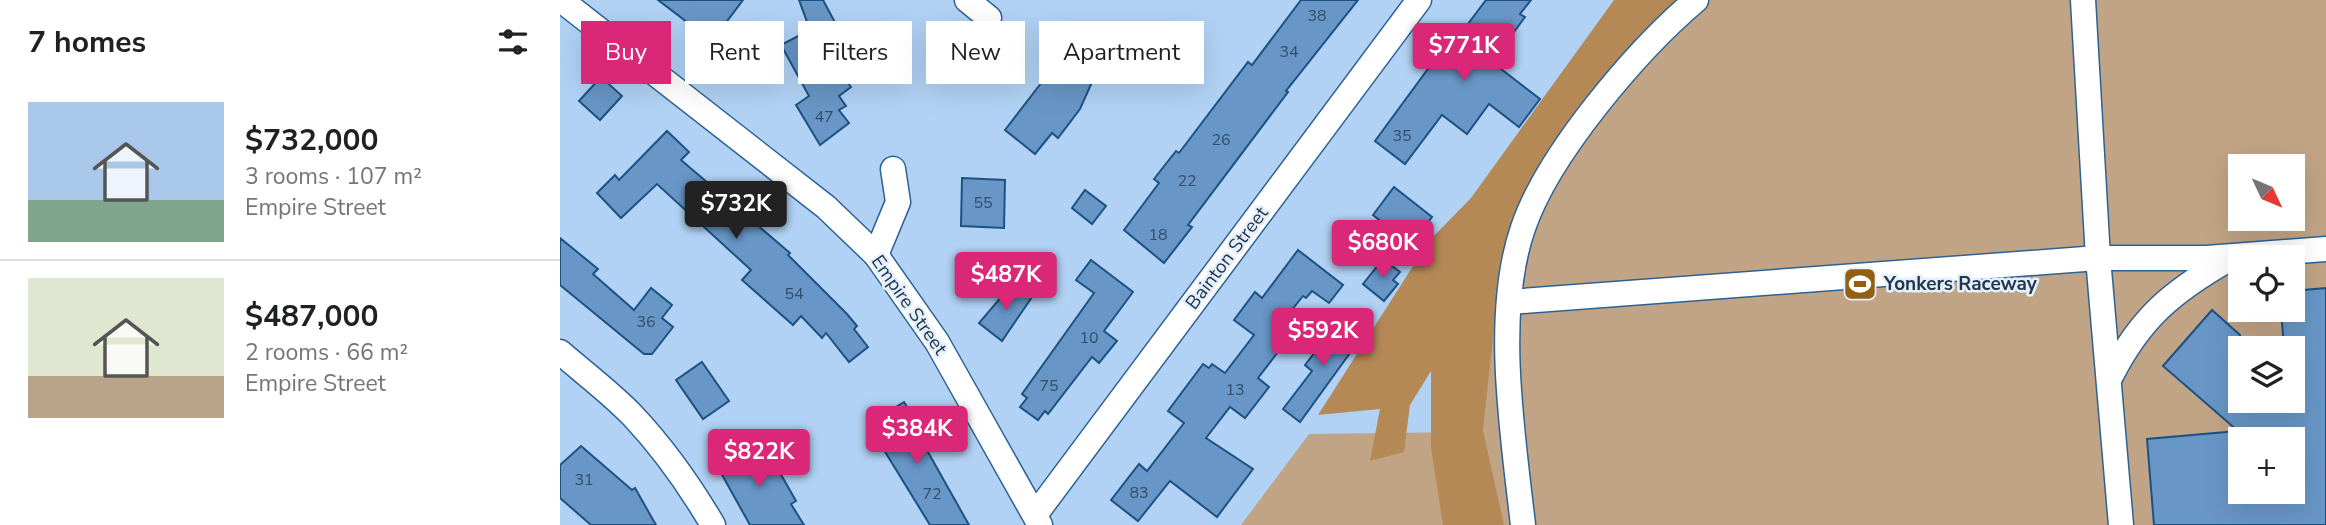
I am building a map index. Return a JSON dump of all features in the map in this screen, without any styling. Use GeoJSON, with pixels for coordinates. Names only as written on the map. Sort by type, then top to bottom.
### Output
{"type":"FeatureCollection","features":[{"type":"Feature","properties":{"kind":"street","name":"Empire Street"},"geometry":{"type":"LineString","coordinates":[[561,0],[826,207],[876,255],[937,342],[1038,520]]}},
{"type":"Feature","properties":{"kind":"street"},"geometry":{"type":"LineString","coordinates":[[967,0],[989,18]]}},
{"type":"Feature","properties":{"kind":"street","name":"Bainton Street"},"geometry":{"type":"LineString","coordinates":[[1038,520],[1419,0]]}},
{"type":"Feature","properties":{"kind":"street"},"geometry":{"type":"LineString","coordinates":[[1523,525],[1510,418],[1509,302],[1523,227],[1553,169],[1635,58],[1696,0]]}},
{"type":"Feature","properties":{"kind":"street"},"geometry":{"type":"LineString","coordinates":[[2083,0],[2098,258],[2121,525]]}},
{"type":"Feature","properties":{"kind":"street"},"geometry":{"type":"LineString","coordinates":[[876,255],[898,202],[893,169]]}},
{"type":"Feature","properties":{"kind":"street"},"geometry":{"type":"LineString","coordinates":[[2305,251],[2326,249]]}},
{"type":"Feature","properties":{"kind":"street"},"geometry":{"type":"LineString","coordinates":[[1509,302],[2098,258],[2228,256]]}},
{"type":"Feature","properties":{"kind":"street"},"geometry":{"type":"LineString","coordinates":[[2110,377],[2124,349],[2153,312],[2202,275],[2228,260]]}},
{"type":"Feature","properties":{"kind":"street"},"geometry":{"type":"LineString","coordinates":[[560,352],[631,414],[656,441],[696,496],[713,525]]}},
{"type":"Feature","properties":{"kind":"shaded area"},"geometry":{"type":"Polygon","coordinates":[[[1614,0],[1688,0],[1540,174],[1500,274],[1483,430],[1504,525],[1443,525],[1431,448],[1431,371],[1410,405],[1404,452],[1370,461],[1380,409],[1318,415],[1429,241],[1471,198],[1614,0]]]}},
{"type":"Feature","properties":{"kind":"shaded area","name":"Yonkers Raceway"},"geometry":{"type":"Polygon","coordinates":[[[1688,0],[2326,0],[2326,525],[1241,525],[1309,434],[1465,432],[1483,247],[1688,0]]]}},
{"type":"Feature","properties":{"kind":"building"},"geometry":{"type":"Polygon","coordinates":[[[658,0],[743,0],[727,21],[686,21],[658,0]]]}},
{"type":"Feature","properties":{"kind":"building"},"geometry":{"type":"Polygon","coordinates":[[[799,0],[823,0],[834,21],[807,21],[799,0]]]}},
{"type":"Feature","properties":{"kind":"building"},"geometry":{"type":"Polygon","coordinates":[[[1301,0],[1358,0],[1286,91],[1288,92],[1188,225],[1192,227],[1164,263],[1124,230],[1159,183],[1154,179],[1176,151],[1179,153],[1248,62],[1252,65],[1301,0]]]}},
{"type":"Feature","properties":{"kind":"building"},"geometry":{"type":"Polygon","coordinates":[[[1486,0],[1531,0],[1520,14],[1525,17],[1492,62],[1540,99],[1519,127],[1489,104],[1467,134],[1442,115],[1405,164],[1375,141],[1436,58],[1440,61],[1486,0]]]}},
{"type":"Feature","properties":{"kind":"building"},"geometry":{"type":"Polygon","coordinates":[[[798,36],[798,76],[784,50],[784,43],[798,36]]]}},
{"type":"Feature","properties":{"kind":"building"},"geometry":{"type":"Polygon","coordinates":[[[595,84],[609,84],[622,96],[600,120],[579,101],[595,84]]]}},
{"type":"Feature","properties":{"kind":"building"},"geometry":{"type":"Polygon","coordinates":[[[802,84],[849,84],[851,87],[839,96],[846,106],[839,110],[849,123],[820,145],[796,105],[809,96],[802,84]]]}},
{"type":"Feature","properties":{"kind":"building"},"geometry":{"type":"Polygon","coordinates":[[[1040,84],[1091,84],[1080,109],[1058,138],[1052,133],[1035,154],[1005,130],[1040,84]]]}},
{"type":"Feature","properties":{"kind":"building"},"geometry":{"type":"Polygon","coordinates":[[[667,131],[689,152],[681,160],[790,253],[788,255],[857,326],[854,329],[868,347],[849,362],[826,333],[822,338],[801,316],[793,325],[742,280],[751,270],[657,184],[621,218],[597,193],[615,175],[619,180],[667,131]]]}},
{"type":"Feature","properties":{"kind":"building"},"geometry":{"type":"Polygon","coordinates":[[[962,178],[1005,180],[1004,228],[961,226],[962,178]]]}},
{"type":"Feature","properties":{"kind":"building"},"geometry":{"type":"Polygon","coordinates":[[[1394,187],[1432,217],[1411,245],[1373,215],[1394,187]]]}},
{"type":"Feature","properties":{"kind":"building"},"geometry":{"type":"Polygon","coordinates":[[[1085,190],[1106,206],[1092,224],[1072,208],[1085,190]]]}},
{"type":"Feature","properties":{"kind":"building"},"geometry":{"type":"Polygon","coordinates":[[[560,238],[598,269],[593,274],[634,310],[651,288],[672,305],[662,318],[673,327],[652,354],[644,354],[560,285],[560,238]]]}},
{"type":"Feature","properties":{"kind":"building"},"geometry":{"type":"Polygon","coordinates":[[[1298,250],[1343,285],[1329,303],[1312,291],[1306,298],[1303,296],[1279,326],[1291,335],[1258,378],[1269,387],[1245,418],[1230,407],[1206,438],[1253,469],[1217,517],[1170,481],[1138,521],[1111,500],[1139,464],[1147,471],[1184,423],[1168,411],[1203,364],[1209,368],[1212,364],[1225,373],[1254,335],[1234,320],[1255,292],[1262,298],[1298,250]]]}},
{"type":"Feature","properties":{"kind":"building"},"geometry":{"type":"Polygon","coordinates":[[[1383,259],[1400,272],[1393,280],[1398,284],[1384,301],[1363,284],[1383,259]]]}},
{"type":"Feature","properties":{"kind":"building"},"geometry":{"type":"Polygon","coordinates":[[[1091,260],[1133,292],[1104,331],[1117,341],[1099,363],[1092,357],[1048,414],[1045,411],[1038,420],[1020,407],[1027,398],[1022,394],[1094,293],[1076,280],[1091,260]]]}},
{"type":"Feature","properties":{"kind":"building"},"geometry":{"type":"Polygon","coordinates":[[[1013,283],[1032,297],[1002,341],[979,323],[1013,283]]]}},
{"type":"Feature","properties":{"kind":"building"},"geometry":{"type":"Polygon","coordinates":[[[2326,288],[2326,525],[2154,525],[2147,439],[2228,432],[2228,504],[2305,504],[2305,427],[2233,427],[2163,366],[2212,310],[2240,335],[2228,336],[2228,413],[2305,413],[2305,336],[2283,336],[2282,322],[2305,322],[2305,290],[2326,288]]]}},
{"type":"Feature","properties":{"kind":"building"},"geometry":{"type":"Polygon","coordinates":[[[1342,317],[1361,331],[1346,350],[1350,353],[1300,422],[1283,409],[1312,371],[1305,365],[1342,317]]]}},
{"type":"Feature","properties":{"kind":"building"},"geometry":{"type":"Polygon","coordinates":[[[702,362],[729,401],[703,419],[676,380],[702,362]]]}},
{"type":"Feature","properties":{"kind":"building"},"geometry":{"type":"Polygon","coordinates":[[[904,402],[933,449],[928,452],[969,525],[930,525],[868,424],[904,402]]]}},
{"type":"Feature","properties":{"kind":"building"},"geometry":{"type":"Polygon","coordinates":[[[753,442],[768,468],[775,464],[796,501],[791,504],[804,525],[750,525],[716,464],[753,442]]]}},
{"type":"Feature","properties":{"kind":"building"},"geometry":{"type":"Polygon","coordinates":[[[581,446],[632,490],[635,488],[656,525],[591,525],[560,498],[560,465],[581,446]]]}},
{"type":"Feature","properties":{"kind":"place","name":"Yonkers Raceway"},"geometry":{"type":"Point","coordinates":[1860,284]}}]}
